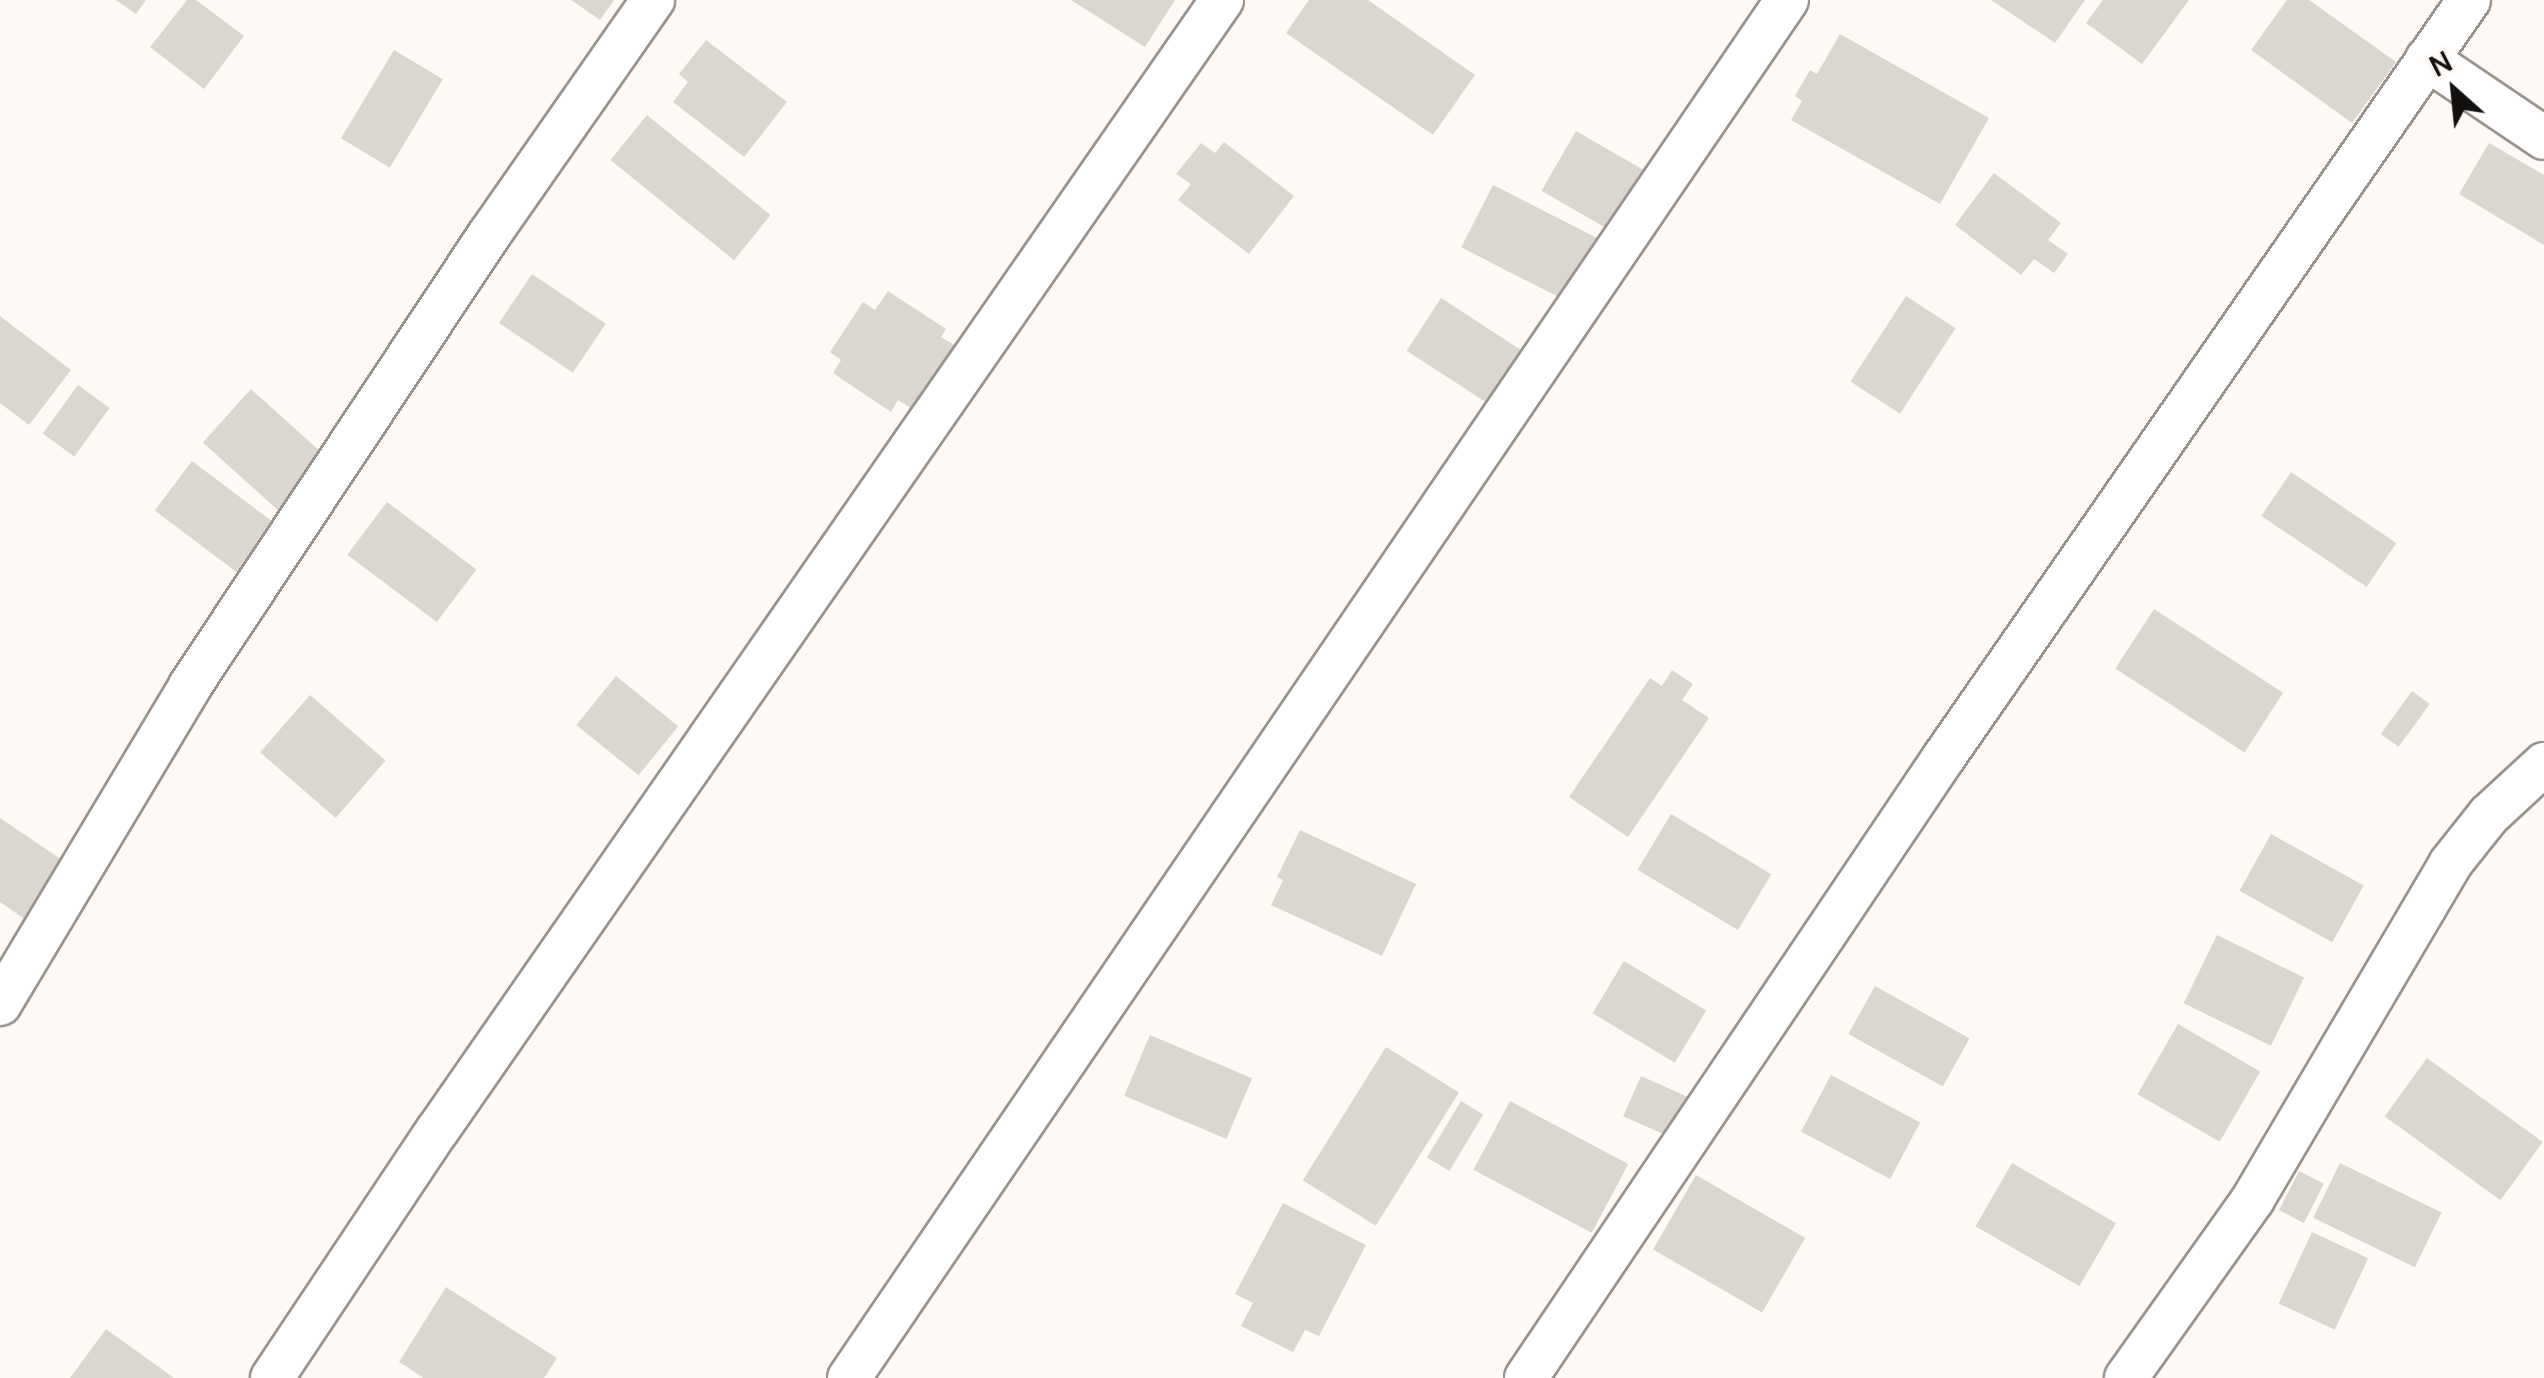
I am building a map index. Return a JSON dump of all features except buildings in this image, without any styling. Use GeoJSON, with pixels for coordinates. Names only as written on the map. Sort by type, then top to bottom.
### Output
{"type":"FeatureCollection","features":[{"type":"Feature","properties":{"kind":"street"},"geometry":{"type":"LineString","coordinates":[[0,1004],[190,686],[489,235],[653,0]]}},
{"type":"Feature","properties":{"kind":"street"},"geometry":{"type":"LineString","coordinates":[[272,1378],[437,1132],[1222,0]]}},
{"type":"Feature","properties":{"kind":"street"},"geometry":{"type":"LineString","coordinates":[[849,1378],[1787,0]]}},
{"type":"Feature","properties":{"kind":"street"},"geometry":{"type":"LineString","coordinates":[[1526,1378],[1944,756],[2469,0]]}},
{"type":"Feature","properties":{"kind":"street"},"geometry":{"type":"LineString","coordinates":[[2427,59],[2544,138]]}},
{"type":"Feature","properties":{"kind":"street"},"geometry":{"type":"LineString","coordinates":[[2126,1378],[2253,1200],[2450,864],[2489,815],[2544,764]]}}]}
